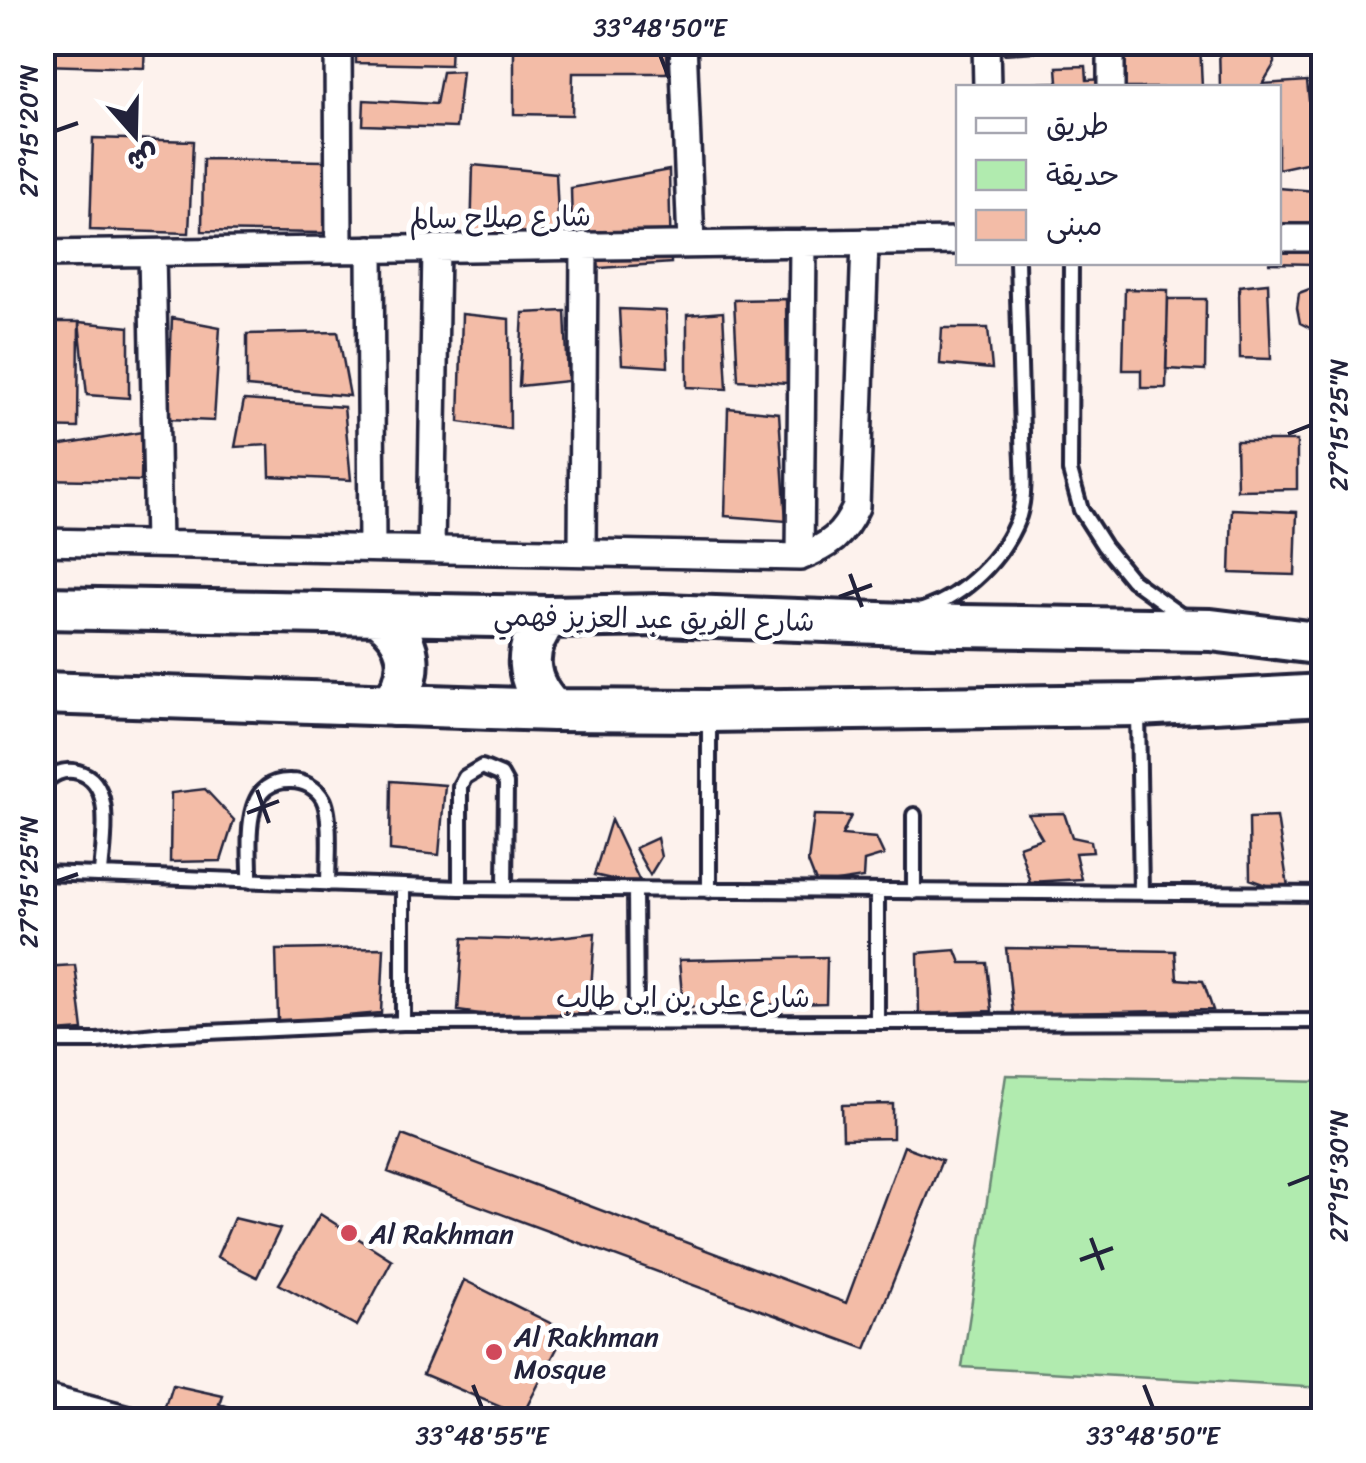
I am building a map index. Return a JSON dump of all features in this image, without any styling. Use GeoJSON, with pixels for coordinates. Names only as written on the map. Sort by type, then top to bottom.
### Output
{"type":"FeatureCollection","features":[{"type":"Feature","properties":{"kind":"main road","name":"شارع الفريق عبد العزيز فهمي"},"geometry":{"type":"LineString","coordinates":[[42,608],[548,617],[663,615],[1212,630],[1324,644]]}},
{"type":"Feature","properties":{"kind":"main road"},"geometry":{"type":"LineString","coordinates":[[379,615],[404,640],[409,656],[402,691],[391,704]]}},
{"type":"Feature","properties":{"kind":"main road"},"geometry":{"type":"LineString","coordinates":[[548,617],[537,631],[529,665],[532,682],[553,710]]}},
{"type":"Feature","properties":{"kind":"main road"},"geometry":{"type":"LineString","coordinates":[[42,693],[553,710],[709,711],[1138,705],[1324,695]]}},
{"type":"Feature","properties":{"kind":"street"},"geometry":{"type":"LineString","coordinates":[[338,42],[339,250]]}},
{"type":"Feature","properties":{"kind":"street"},"geometry":{"type":"LineString","coordinates":[[683,42],[690,244]]}},
{"type":"Feature","properties":{"kind":"street"},"geometry":{"type":"LineString","coordinates":[[986,42],[987,85]]}},
{"type":"Feature","properties":{"kind":"street"},"geometry":{"type":"LineString","coordinates":[[1111,42],[1111,85]]}},
{"type":"Feature","properties":{"kind":"street"},"geometry":{"type":"LineString","coordinates":[[1281,238],[1324,238]]}},
{"type":"Feature","properties":{"kind":"street","name":"شارع صلاح سالم"},"geometry":{"type":"LineString","coordinates":[[42,254],[956,241]]}},
{"type":"Feature","properties":{"kind":"street"},"geometry":{"type":"LineString","coordinates":[[42,542],[800,558],[830,546],[847,527],[856,507],[865,242]]}},
{"type":"Feature","properties":{"kind":"street"},"geometry":{"type":"LineString","coordinates":[[800,558],[803,243]]}},
{"type":"Feature","properties":{"kind":"street"},"geometry":{"type":"LineString","coordinates":[[582,551],[584,246]]}},
{"type":"Feature","properties":{"kind":"street"},"geometry":{"type":"LineString","coordinates":[[431,548],[436,248]]}},
{"type":"Feature","properties":{"kind":"street"},"geometry":{"type":"LineString","coordinates":[[370,249],[372,547]]}},
{"type":"Feature","properties":{"kind":"street"},"geometry":{"type":"LineString","coordinates":[[152,252],[158,544]]}},
{"type":"Feature","properties":{"kind":"street"},"geometry":{"type":"LineString","coordinates":[[42,1397],[128,1420]]}},
{"type":"Feature","properties":{"kind":"lane"},"geometry":{"type":"LineString","coordinates":[[893,622],[950,600],[962,590],[1000,550],[1019,515],[1023,476],[1017,265]]}},
{"type":"Feature","properties":{"kind":"lane"},"geometry":{"type":"LineString","coordinates":[[1071,265],[1070,470],[1082,510],[1104,546],[1132,580],[1169,610],[1212,630]]}},
{"type":"Feature","properties":{"kind":"lane"},"geometry":{"type":"LineString","coordinates":[[1138,705],[1141,893]]}},
{"type":"Feature","properties":{"kind":"lane"},"geometry":{"type":"LineString","coordinates":[[709,711],[709,890]]}},
{"type":"Feature","properties":{"kind":"lane"},"geometry":{"type":"LineString","coordinates":[[460,888],[460,786],[464,777],[482,767],[501,775],[506,784],[505,888]]}},
{"type":"Feature","properties":{"kind":"lane"},"geometry":{"type":"LineString","coordinates":[[42,785],[57,772],[72,770],[86,774],[97,784],[103,798],[101,876]]}},
{"type":"Feature","properties":{"kind":"lane"},"geometry":{"type":"LineString","coordinates":[[250,881],[252,807],[272,784],[287,780],[303,782],[326,802],[328,884]]}},
{"type":"Feature","properties":{"kind":"lane"},"geometry":{"type":"LineString","coordinates":[[914,815],[914,892]]}},
{"type":"Feature","properties":{"kind":"lane"},"geometry":{"type":"LineString","coordinates":[[42,873],[460,888],[1324,894]]}},
{"type":"Feature","properties":{"kind":"lane"},"geometry":{"type":"LineString","coordinates":[[403,887],[403,1023]]}},
{"type":"Feature","properties":{"kind":"lane"},"geometry":{"type":"LineString","coordinates":[[635,890],[636,1022]]}},
{"type":"Feature","properties":{"kind":"lane"},"geometry":{"type":"LineString","coordinates":[[877,892],[878,1022]]}},
{"type":"Feature","properties":{"kind":"lane","name":"شارع على بن ابى طالب"},"geometry":{"type":"LineString","coordinates":[[42,1042],[403,1023],[1324,1021]]}},
{"type":"Feature","properties":{"kind":"green space"},"geometry":{"type":"Polygon","coordinates":[[[1006,1075],[1323,1082],[1323,1388],[962,1367],[1006,1075]]]}},
{"type":"Feature","properties":{"kind":"building"},"geometry":{"type":"Polygon","coordinates":[[[42,42],[145,42],[144,68],[42,65],[42,42]]]}},
{"type":"Feature","properties":{"kind":"building"},"geometry":{"type":"Polygon","coordinates":[[[356,42],[451,42],[450,65],[356,63],[356,42]]]}},
{"type":"Feature","properties":{"kind":"building"},"geometry":{"type":"Polygon","coordinates":[[[514,42],[667,42],[667,73],[573,73],[572,115],[514,114],[514,42]]]}},
{"type":"Feature","properties":{"kind":"building"},"geometry":{"type":"Polygon","coordinates":[[[1003,42],[1047,42],[1048,51],[1004,54],[1003,42]]]}},
{"type":"Feature","properties":{"kind":"building"},"geometry":{"type":"Polygon","coordinates":[[[1124,42],[1200,42],[1202,85],[1125,85],[1124,42]]]}},
{"type":"Feature","properties":{"kind":"building"},"geometry":{"type":"Polygon","coordinates":[[[1219,42],[1274,42],[1275,63],[1262,85],[1220,85],[1219,42]]]}},
{"type":"Feature","properties":{"kind":"building"},"geometry":{"type":"Polygon","coordinates":[[[1086,66],[1087,80],[1106,79],[1106,85],[1013,85],[1058,82],[1057,67],[1086,66]]]}},
{"type":"Feature","properties":{"kind":"building"},"geometry":{"type":"Polygon","coordinates":[[[462,71],[456,128],[363,125],[364,100],[436,104],[442,72],[462,71]]]}},
{"type":"Feature","properties":{"kind":"building"},"geometry":{"type":"Polygon","coordinates":[[[1307,81],[1315,161],[1281,168],[1281,85],[1264,84],[1307,81]]]}},
{"type":"Feature","properties":{"kind":"building"},"geometry":{"type":"Polygon","coordinates":[[[42,135],[55,135],[54,245],[42,245],[42,135]]]}},
{"type":"Feature","properties":{"kind":"building"},"geometry":{"type":"Polygon","coordinates":[[[93,138],[193,141],[189,233],[90,230],[93,138]]]}},
{"type":"Feature","properties":{"kind":"building"},"geometry":{"type":"Polygon","coordinates":[[[203,159],[326,161],[324,233],[202,231],[203,159]]]}},
{"type":"Feature","properties":{"kind":"building"},"geometry":{"type":"Polygon","coordinates":[[[473,165],[556,173],[559,237],[471,240],[473,165]]]}},
{"type":"Feature","properties":{"kind":"building"},"geometry":{"type":"Polygon","coordinates":[[[669,170],[671,263],[573,270],[571,188],[669,170]]]}},
{"type":"Feature","properties":{"kind":"building"},"geometry":{"type":"Polygon","coordinates":[[[1281,188],[1315,191],[1315,264],[1281,263],[1281,188]]]}},
{"type":"Feature","properties":{"kind":"building"},"geometry":{"type":"Polygon","coordinates":[[[1268,283],[1271,359],[1240,358],[1239,286],[1268,283]]]}},
{"type":"Feature","properties":{"kind":"building"},"geometry":{"type":"Polygon","coordinates":[[[1315,287],[1324,294],[1324,327],[1314,330],[1300,323],[1297,308],[1299,293],[1315,287]]]}},
{"type":"Feature","properties":{"kind":"building"},"geometry":{"type":"Polygon","coordinates":[[[1125,289],[1168,290],[1166,388],[1141,388],[1141,370],[1123,370],[1125,289]]]}},
{"type":"Feature","properties":{"kind":"building"},"geometry":{"type":"Polygon","coordinates":[[[786,299],[787,383],[738,380],[734,300],[786,299]]]}},
{"type":"Feature","properties":{"kind":"building"},"geometry":{"type":"Polygon","coordinates":[[[1168,299],[1206,299],[1205,371],[1166,369],[1168,299]]]}},
{"type":"Feature","properties":{"kind":"building"},"geometry":{"type":"Polygon","coordinates":[[[619,309],[666,311],[668,367],[622,364],[619,309]]]}},
{"type":"Feature","properties":{"kind":"building"},"geometry":{"type":"Polygon","coordinates":[[[565,311],[568,381],[519,386],[523,313],[565,311]]]}},
{"type":"Feature","properties":{"kind":"building"},"geometry":{"type":"Polygon","coordinates":[[[723,312],[727,389],[687,387],[687,315],[723,312]]]}},
{"type":"Feature","properties":{"kind":"building"},"geometry":{"type":"Polygon","coordinates":[[[462,314],[509,319],[510,429],[459,422],[462,314]]]}},
{"type":"Feature","properties":{"kind":"building"},"geometry":{"type":"Polygon","coordinates":[[[172,318],[220,327],[214,421],[168,419],[172,318]]]}},
{"type":"Feature","properties":{"kind":"building"},"geometry":{"type":"Polygon","coordinates":[[[42,322],[79,322],[78,428],[42,427],[42,322]]]}},
{"type":"Feature","properties":{"kind":"building"},"geometry":{"type":"Polygon","coordinates":[[[79,322],[129,327],[129,398],[87,395],[79,322]]]}},
{"type":"Feature","properties":{"kind":"building"},"geometry":{"type":"Polygon","coordinates":[[[942,328],[988,328],[992,369],[940,364],[942,328]]]}},
{"type":"Feature","properties":{"kind":"building"},"geometry":{"type":"Polygon","coordinates":[[[338,332],[350,396],[247,387],[247,334],[338,332]]]}},
{"type":"Feature","properties":{"kind":"building"},"geometry":{"type":"Polygon","coordinates":[[[244,400],[344,407],[351,480],[270,476],[269,445],[235,447],[244,400]]]}},
{"type":"Feature","properties":{"kind":"building"},"geometry":{"type":"Polygon","coordinates":[[[728,408],[779,413],[786,521],[725,516],[728,408]]]}},
{"type":"Feature","properties":{"kind":"building"},"geometry":{"type":"Polygon","coordinates":[[[142,432],[141,481],[42,479],[44,448],[142,432]]]}},
{"type":"Feature","properties":{"kind":"building"},"geometry":{"type":"Polygon","coordinates":[[[1236,441],[1297,441],[1297,489],[1237,490],[1236,441]]]}},
{"type":"Feature","properties":{"kind":"building"},"geometry":{"type":"Polygon","coordinates":[[[1232,509],[1297,512],[1295,575],[1230,573],[1232,509]]]}},
{"type":"Feature","properties":{"kind":"building"},"geometry":{"type":"Polygon","coordinates":[[[391,781],[445,785],[439,855],[390,850],[391,781]]]}},
{"type":"Feature","properties":{"kind":"building"},"geometry":{"type":"Polygon","coordinates":[[[205,789],[234,820],[221,861],[170,862],[171,793],[205,789]]]}},
{"type":"Feature","properties":{"kind":"building"},"geometry":{"type":"Polygon","coordinates":[[[1064,813],[1072,837],[1091,841],[1093,852],[1075,853],[1081,879],[1030,882],[1019,846],[1042,838],[1028,814],[1064,813]]]}},
{"type":"Feature","properties":{"kind":"building"},"geometry":{"type":"Polygon","coordinates":[[[814,815],[851,816],[842,835],[876,838],[884,855],[864,861],[863,878],[817,885],[808,862],[814,815]]]}},
{"type":"Feature","properties":{"kind":"building"},"geometry":{"type":"Polygon","coordinates":[[[1277,817],[1289,893],[1250,879],[1249,818],[1277,817]]]}},
{"type":"Feature","properties":{"kind":"building"},"geometry":{"type":"Polygon","coordinates":[[[611,820],[642,886],[594,875],[611,820]]]}},
{"type":"Feature","properties":{"kind":"building"},"geometry":{"type":"Polygon","coordinates":[[[657,838],[661,857],[650,875],[635,848],[657,838]]]}},
{"type":"Feature","properties":{"kind":"building"},"geometry":{"type":"Polygon","coordinates":[[[595,933],[589,1018],[495,1016],[458,1011],[463,938],[531,940],[595,933]]]}},
{"type":"Feature","properties":{"kind":"building"},"geometry":{"type":"Polygon","coordinates":[[[384,948],[381,1013],[278,1022],[276,950],[384,948]]]}},
{"type":"Feature","properties":{"kind":"building"},"geometry":{"type":"Polygon","coordinates":[[[1006,948],[1175,951],[1177,979],[1203,981],[1213,1010],[1013,1014],[1006,948]]]}},
{"type":"Feature","properties":{"kind":"building"},"geometry":{"type":"Polygon","coordinates":[[[956,950],[961,963],[987,963],[992,1011],[919,1014],[918,953],[956,950]]]}},
{"type":"Feature","properties":{"kind":"building"},"geometry":{"type":"Polygon","coordinates":[[[827,957],[826,1003],[683,1007],[679,960],[827,957]]]}},
{"type":"Feature","properties":{"kind":"building"},"geometry":{"type":"Polygon","coordinates":[[[75,965],[83,1030],[42,1033],[42,967],[75,965]]]}},
{"type":"Feature","properties":{"kind":"building"},"geometry":{"type":"Polygon","coordinates":[[[893,1104],[893,1138],[843,1139],[842,1105],[893,1104]]]}},
{"type":"Feature","properties":{"kind":"building"},"geometry":{"type":"Polygon","coordinates":[[[402,1135],[846,1303],[904,1146],[942,1160],[866,1349],[388,1172],[402,1135]]]}},
{"type":"Feature","properties":{"kind":"building"},"geometry":{"type":"Polygon","coordinates":[[[320,1214],[392,1260],[357,1326],[279,1284],[320,1214]]]}},
{"type":"Feature","properties":{"kind":"building"},"geometry":{"type":"Polygon","coordinates":[[[234,1218],[280,1229],[257,1277],[217,1257],[234,1218]]]}},
{"type":"Feature","properties":{"kind":"building","name":"Al Rakhman Mosque"},"geometry":{"type":"Polygon","coordinates":[[[464,1280],[566,1331],[522,1416],[423,1374],[464,1280]]]}},
{"type":"Feature","properties":{"kind":"building"},"geometry":{"type":"Polygon","coordinates":[[[173,1385],[223,1396],[220,1405],[252,1415],[250,1420],[162,1420],[173,1385]]]}},
{"type":"Feature","properties":{"kind":"place","name":"Al Rakhman"},"geometry":{"type":"Point","coordinates":[349,1233]}},
{"type":"Feature","properties":{"kind":"place","name":"Al Rakhman Mosque"},"geometry":{"type":"Point","coordinates":[494,1352]}}]}
